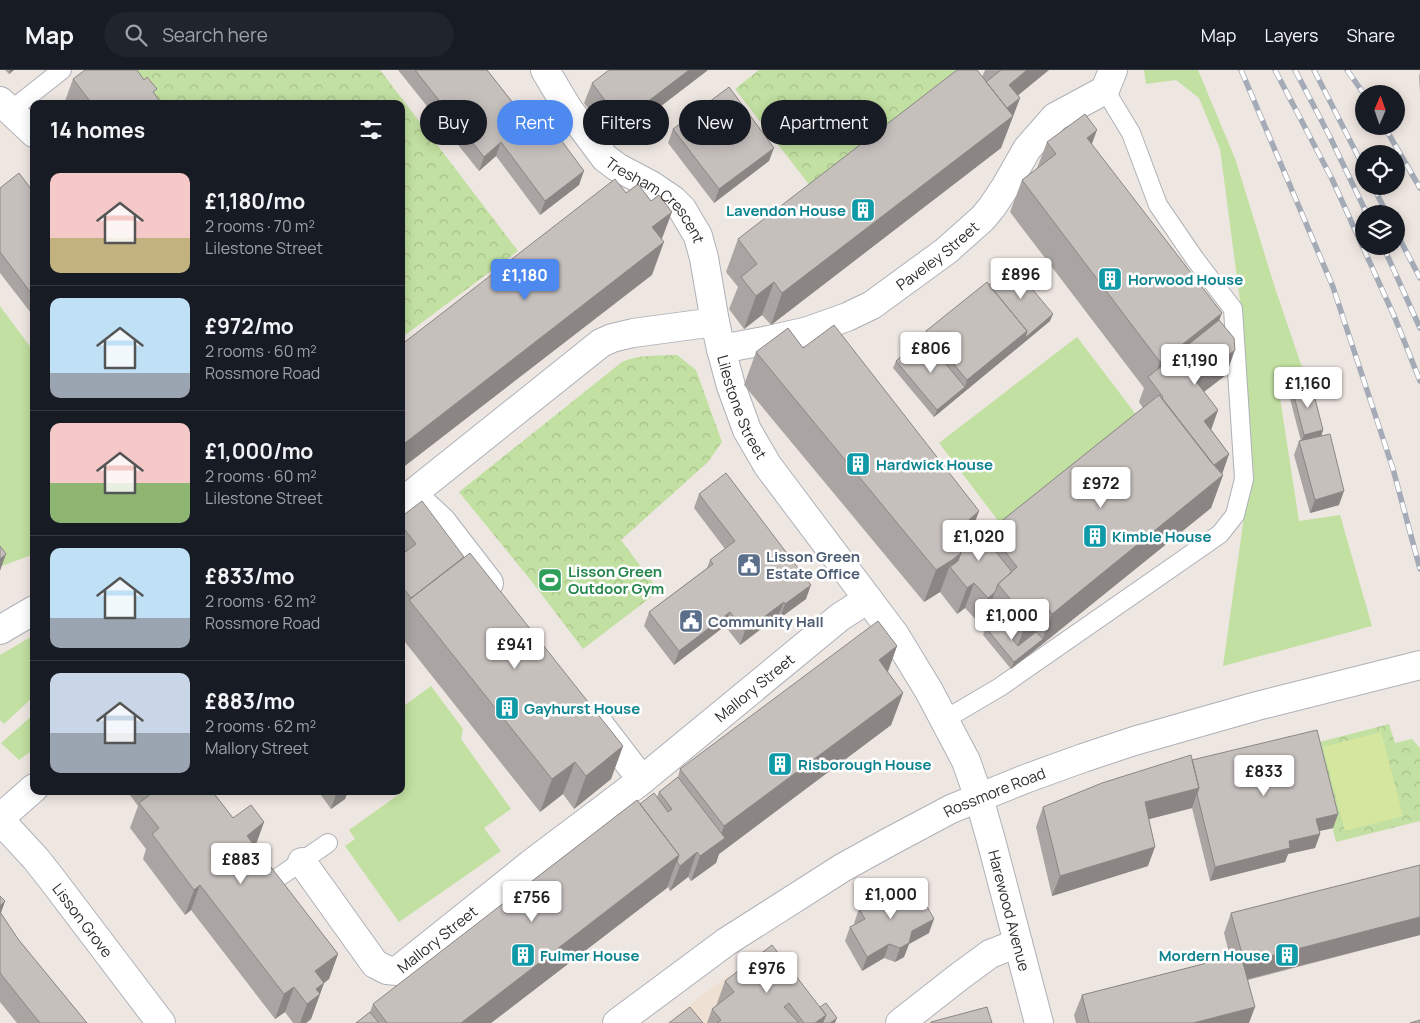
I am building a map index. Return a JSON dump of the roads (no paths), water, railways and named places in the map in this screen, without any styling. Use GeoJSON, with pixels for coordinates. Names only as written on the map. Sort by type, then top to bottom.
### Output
{"type":"FeatureCollection","features":[{"type":"Feature","properties":{"kind":"street","name":"Tresham Crescent"},"geometry":{"type":"LineString","coordinates":[[545,70],[567,107],[605,158],[617,167],[650,184],[673,200],[691,223],[698,236],[704,258],[715,322]]}},
{"type":"Feature","properties":{"kind":"street","name":"Paveley Street"},"geometry":{"type":"LineString","coordinates":[[721,349],[808,331],[847,317],[872,305],[967,234],[992,207],[1027,149],[1055,117],[1109,80]]}},
{"type":"Feature","properties":{"kind":"street"},"geometry":{"type":"LineString","coordinates":[[3,104],[30,129]]}},
{"type":"Feature","properties":{"kind":"street"},"geometry":{"type":"LineString","coordinates":[[502,599],[442,522],[407,498],[602,343],[612,338],[633,333],[715,322]]}},
{"type":"Feature","properties":{"kind":"street","name":"Lilestone Street"},"geometry":{"type":"LineString","coordinates":[[715,322],[740,412],[755,446],[895,635],[929,691],[966,761],[979,798]]}},
{"type":"Feature","properties":{"kind":"street","name":"Mallory Street"},"geometry":{"type":"LineString","coordinates":[[302,862],[375,964],[387,970],[397,971],[532,863],[642,780],[840,617],[868,599]]}},
{"type":"Feature","properties":{"kind":"street"},"geometry":{"type":"LineString","coordinates":[[0,630],[30,612]]}},
{"type":"Feature","properties":{"kind":"street","name":"Rossmore Road"},"geometry":{"type":"LineString","coordinates":[[617,1023],[726,942],[842,868],[951,809],[1025,779],[1142,739],[1257,706],[1420,665]]}},
{"type":"Feature","properties":{"kind":"street"},"geometry":{"type":"LineString","coordinates":[[586,707],[642,780]]}},
{"type":"Feature","properties":{"kind":"street"},"geometry":{"type":"LineString","coordinates":[[0,819],[30,792]]}},
{"type":"Feature","properties":{"kind":"street","name":"Harewood Avenue"},"geometry":{"type":"LineString","coordinates":[[979,798],[1038,1023]]}},
{"type":"Feature","properties":{"kind":"street","name":"Lisson Grove"},"geometry":{"type":"LineString","coordinates":[[0,819],[51,878],[161,1023]]}},
{"type":"Feature","properties":{"kind":"street"},"geometry":{"type":"LineString","coordinates":[[900,1023],[990,954],[1018,943]]}},
{"type":"Feature","properties":{"kind":"lane"},"geometry":{"type":"LineString","coordinates":[[3,104],[15,107],[62,70]]}},
{"type":"Feature","properties":{"kind":"lane","name":"Paveley Street"},"geometry":{"type":"LineString","coordinates":[[944,720],[1000,686],[1220,534],[1235,515],[1244,479],[1233,309],[1195,259],[1158,204],[1109,80]]}},
{"type":"Feature","properties":{"kind":"lane"},"geometry":{"type":"LineString","coordinates":[[279,877],[328,843]]}},
{"type":"Feature","properties":{"kind":"railway"},"geometry":{"type":"LineString","coordinates":[[1241,70],[1333,287],[1393,469],[1420,569]]}},
{"type":"Feature","properties":{"kind":"railway"},"geometry":{"type":"LineString","coordinates":[[1275,70],[1332,179],[1395,318],[1420,381]]}},
{"type":"Feature","properties":{"kind":"railway"},"geometry":{"type":"LineString","coordinates":[[1295,70],[1363,205]]}},
{"type":"Feature","properties":{"kind":"railway"},"geometry":{"type":"LineString","coordinates":[[1314,70],[1355,150]]}},
{"type":"Feature","properties":{"kind":"railway"},"geometry":{"type":"LineString","coordinates":[[1347,70],[1358,85]]}},
{"type":"Feature","properties":{"kind":"railway"},"geometry":{"type":"LineString","coordinates":[[1389,135],[1420,188]]}},
{"type":"Feature","properties":{"kind":"railway"},"geometry":{"type":"LineString","coordinates":[[1378,195],[1382,205]]}},
{"type":"Feature","properties":{"kind":"railway"},"geometry":{"type":"LineString","coordinates":[[1405,249],[1420,278]]}},
{"type":"Feature","properties":{"kind":"railway"},"geometry":{"type":"LineString","coordinates":[[1387,255],[1420,328]]}},
{"type":"Feature","properties":{"kind":"place","name":"Lavendon House"},"geometry":{"type":"Point","coordinates":[863,210]}},
{"type":"Feature","properties":{"kind":"place","name":"Horwood House"},"geometry":{"type":"Point","coordinates":[1110,279]}},
{"type":"Feature","properties":{"kind":"place","name":"Hardwick House"},"geometry":{"type":"Point","coordinates":[858,464]}},
{"type":"Feature","properties":{"kind":"place","name":"Kimble House"},"geometry":{"type":"Point","coordinates":[1095,536]}},
{"type":"Feature","properties":{"kind":"place","name":"Lisson Green Estate Office"},"geometry":{"type":"Point","coordinates":[749,565]}},
{"type":"Feature","properties":{"kind":"place","name":"Lisson Green Outdoor Gym"},"geometry":{"type":"Point","coordinates":[550,580]}},
{"type":"Feature","properties":{"kind":"place","name":"Community Hall"},"geometry":{"type":"Point","coordinates":[691,621]}},
{"type":"Feature","properties":{"kind":"place","name":"Gayhurst House"},"geometry":{"type":"Point","coordinates":[507,708]}},
{"type":"Feature","properties":{"kind":"place","name":"Risborough House"},"geometry":{"type":"Point","coordinates":[780,764]}},
{"type":"Feature","properties":{"kind":"place","name":"Fulmer House"},"geometry":{"type":"Point","coordinates":[523,955]}},
{"type":"Feature","properties":{"kind":"place","name":"Mordern House"},"geometry":{"type":"Point","coordinates":[1287,955]}}]}
